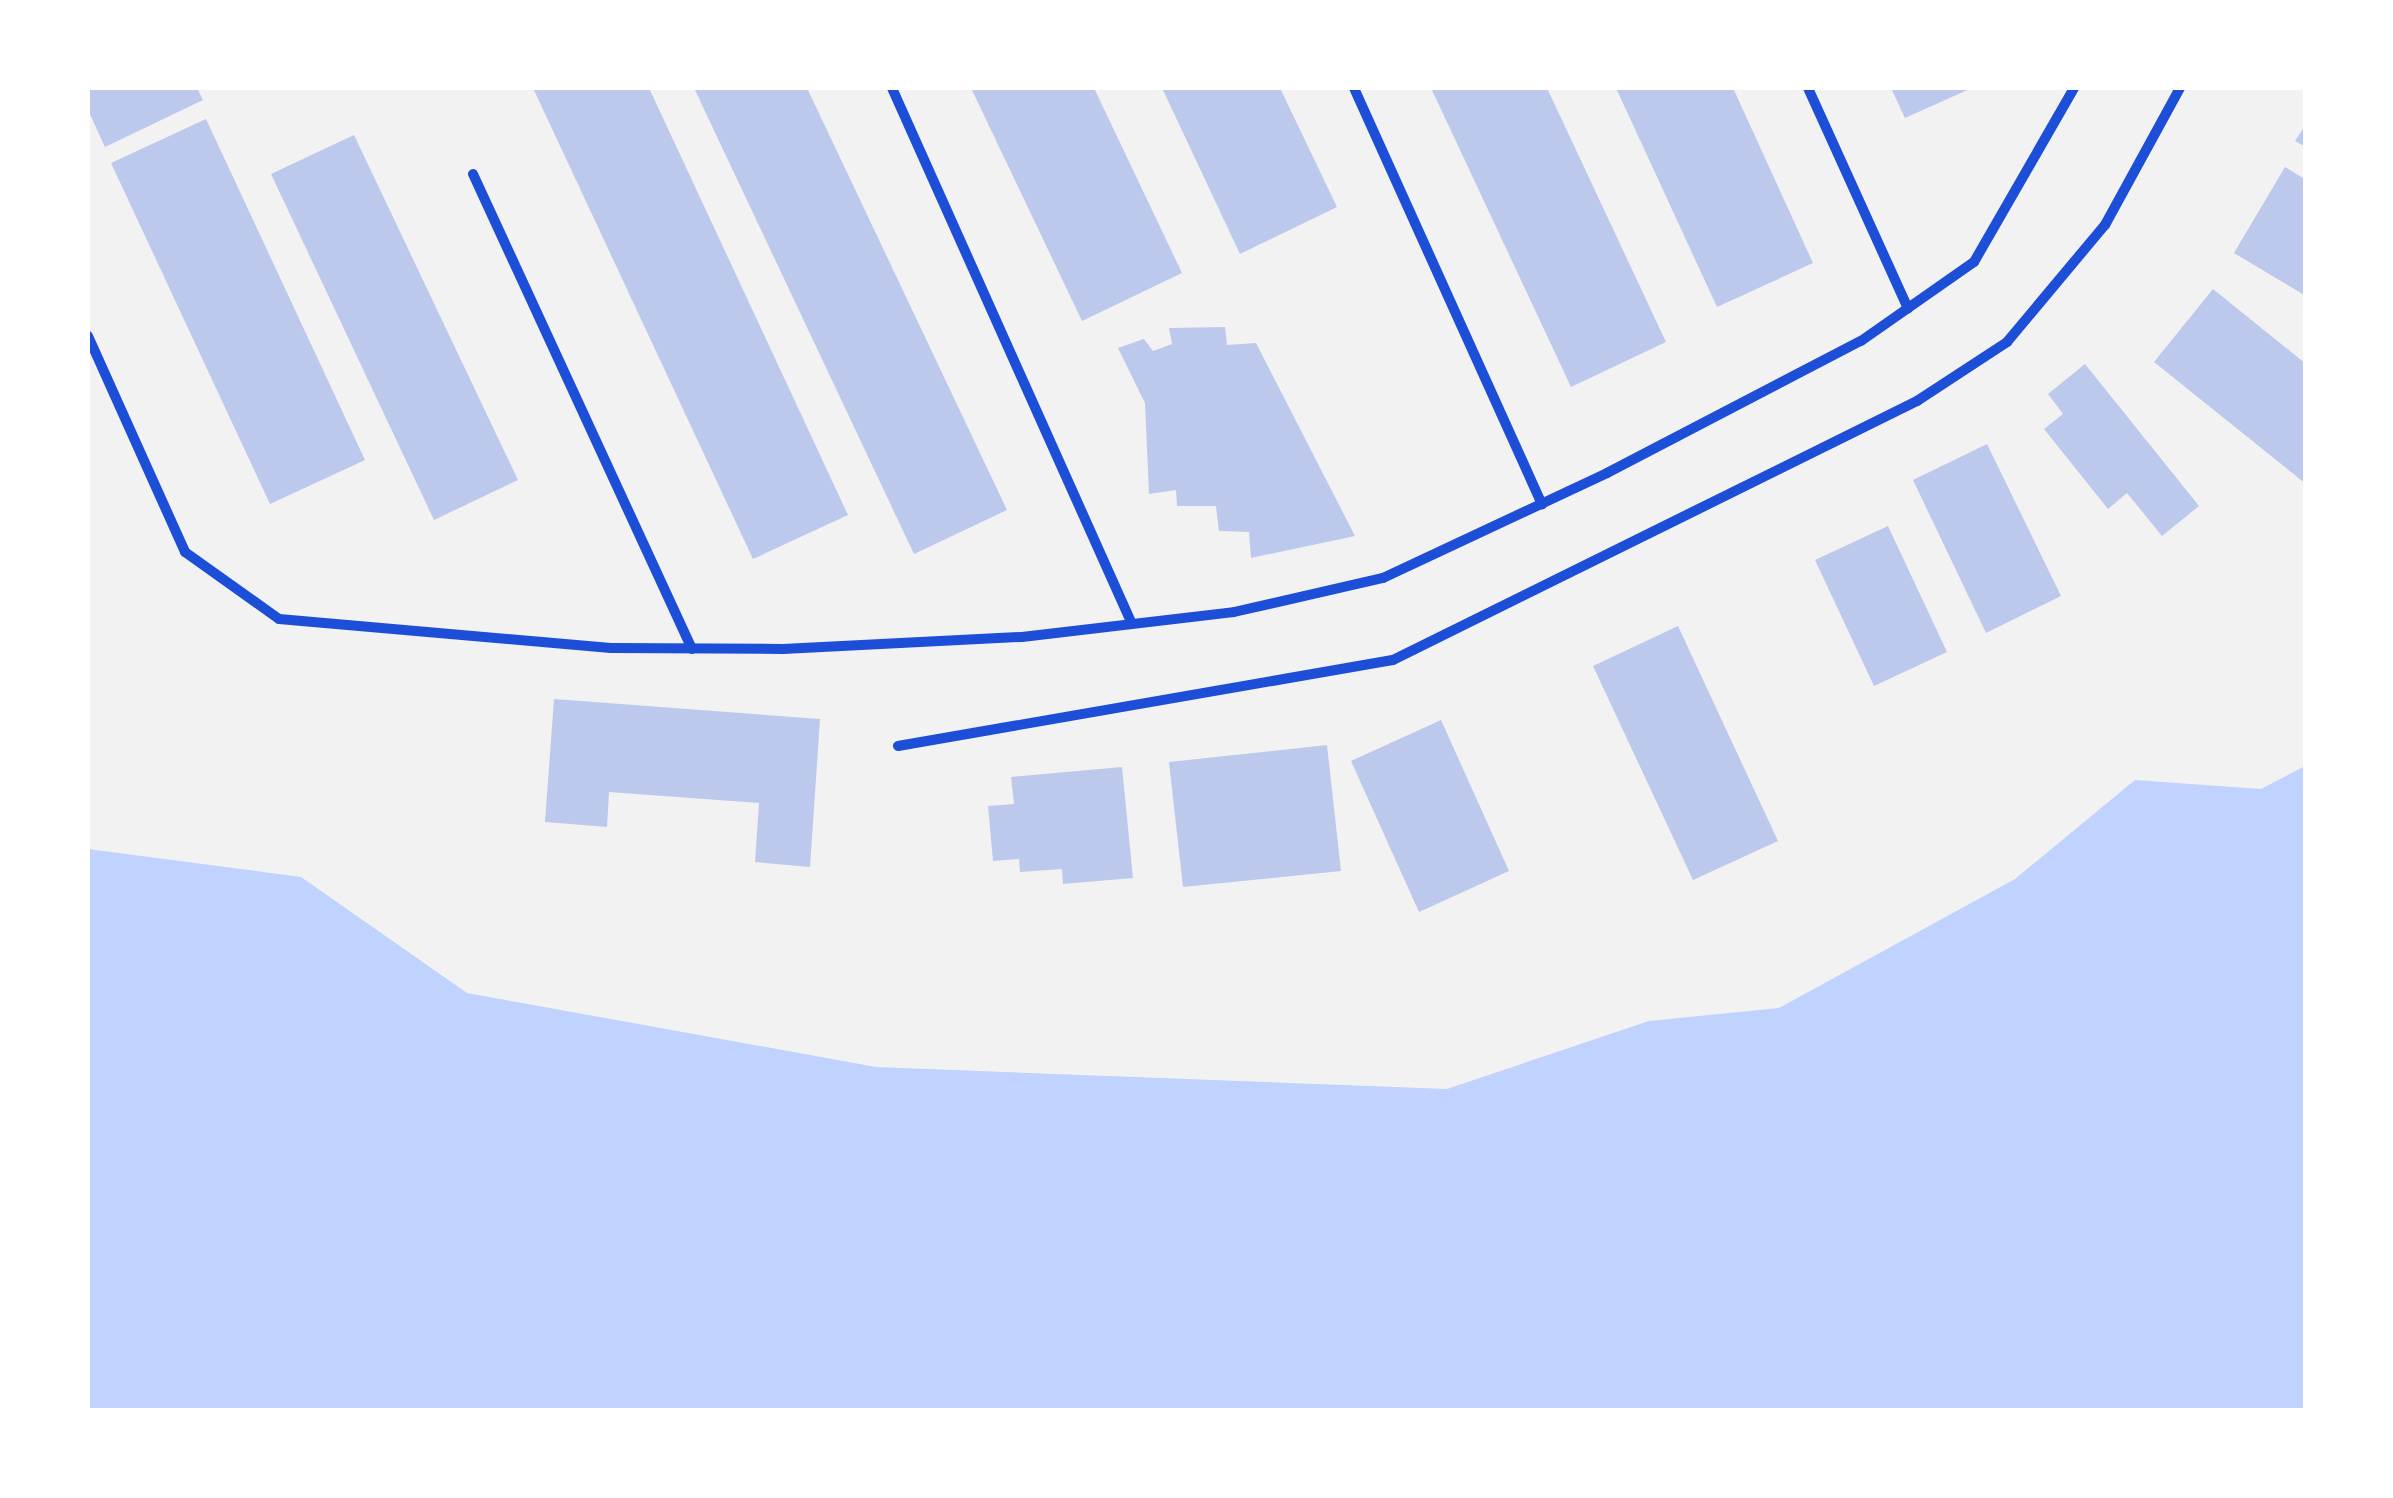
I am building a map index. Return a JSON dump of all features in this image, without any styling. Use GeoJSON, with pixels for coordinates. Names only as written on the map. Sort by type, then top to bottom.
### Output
{"type":"FeatureCollection","features":[{"type":"Feature","properties":{"kind":"street"},"geometry":{"type":"LineString","coordinates":[[892,88],[1132,624]]}},
{"type":"Feature","properties":{"kind":"street"},"geometry":{"type":"LineString","coordinates":[[1354,88],[1542,504]]}},
{"type":"Feature","properties":{"kind":"street"},"geometry":{"type":"LineString","coordinates":[[1808,88],[1908,308]]}},
{"type":"Feature","properties":{"kind":"street"},"geometry":{"type":"LineString","coordinates":[[88,336],[185,552],[279,619],[692,649],[1022,637],[1234,612],[1383,578],[1542,504],[1861,341],[1974,262],[2074,88]]}},
{"type":"Feature","properties":{"kind":"street"},"geometry":{"type":"LineString","coordinates":[[898,746],[1393,660],[1917,401],[2020,327],[2105,225],[2180,88]]}},
{"type":"Feature","properties":{"kind":"street"},"geometry":{"type":"LineString","coordinates":[[473,174],[692,649]]}},
{"type":"Feature","properties":{"kind":"water"},"geometry":{"type":"Polygon","coordinates":[[[2305,766],[2305,1410],[88,1410],[88,849],[301,877],[467,993],[876,1067],[1447,1089],[1649,1021],[1779,1008],[2015,879],[2135,780],[2261,789],[2305,766]]]}},
{"type":"Feature","properties":{"kind":"building"},"geometry":{"type":"Polygon","coordinates":[[[88,88],[197,88],[203,100],[105,147],[88,110],[88,88]]]}},
{"type":"Feature","properties":{"kind":"building"},"geometry":{"type":"Polygon","coordinates":[[[533,88],[649,88],[848,515],[753,559],[533,88]]]}},
{"type":"Feature","properties":{"kind":"building"},"geometry":{"type":"Polygon","coordinates":[[[694,88],[807,88],[1007,510],[914,554],[694,88]]]}},
{"type":"Feature","properties":{"kind":"building"},"geometry":{"type":"Polygon","coordinates":[[[971,88],[1094,88],[1182,273],[1082,321],[971,88]]]}},
{"type":"Feature","properties":{"kind":"building"},"geometry":{"type":"Polygon","coordinates":[[[1162,88],[1280,88],[1337,207],[1240,254],[1162,88]]]}},
{"type":"Feature","properties":{"kind":"building"},"geometry":{"type":"Polygon","coordinates":[[[1431,88],[1547,88],[1666,342],[1571,387],[1431,88]]]}},
{"type":"Feature","properties":{"kind":"building"},"geometry":{"type":"Polygon","coordinates":[[[1616,88],[1733,88],[1813,263],[1717,307],[1616,88]]]}},
{"type":"Feature","properties":{"kind":"building"},"geometry":{"type":"Polygon","coordinates":[[[1891,88],[1972,88],[1905,118],[1891,88]]]}},
{"type":"Feature","properties":{"kind":"building"},"geometry":{"type":"Polygon","coordinates":[[[206,119],[365,460],[270,504],[111,163],[206,119]]]}},
{"type":"Feature","properties":{"kind":"building"},"geometry":{"type":"Polygon","coordinates":[[[2306,124],[2306,147],[2295,141],[2306,124]]]}},
{"type":"Feature","properties":{"kind":"building"},"geometry":{"type":"Polygon","coordinates":[[[354,135],[518,480],[434,520],[271,174],[354,135]]]}},
{"type":"Feature","properties":{"kind":"building"},"geometry":{"type":"Polygon","coordinates":[[[2285,167],[2306,180],[2306,296],[2234,253],[2285,167]]]}},
{"type":"Feature","properties":{"kind":"building"},"geometry":{"type":"Polygon","coordinates":[[[2213,289],[2306,364],[2306,484],[2154,362],[2213,289]]]}},
{"type":"Feature","properties":{"kind":"building"},"geometry":{"type":"Polygon","coordinates":[[[1225,327],[1227,345],[1256,343],[1355,536],[1251,558],[1249,532],[1219,531],[1216,506],[1177,506],[1176,490],[1149,494],[1145,403],[1118,348],[1144,339],[1153,351],[1172,344],[1169,328],[1225,327]]]}},
{"type":"Feature","properties":{"kind":"building"},"geometry":{"type":"Polygon","coordinates":[[[2085,364],[2199,506],[2162,536],[2127,493],[2108,509],[2044,429],[2063,414],[2048,394],[2085,364]]]}},
{"type":"Feature","properties":{"kind":"building"},"geometry":{"type":"Polygon","coordinates":[[[1987,444],[2061,596],[1986,633],[1913,480],[1987,444]]]}},
{"type":"Feature","properties":{"kind":"building"},"geometry":{"type":"Polygon","coordinates":[[[1888,526],[1947,652],[1874,686],[1815,560],[1888,526]]]}},
{"type":"Feature","properties":{"kind":"building"},"geometry":{"type":"Polygon","coordinates":[[[1678,626],[1778,841],[1693,880],[1593,666],[1678,626]]]}},
{"type":"Feature","properties":{"kind":"building"},"geometry":{"type":"Polygon","coordinates":[[[554,699],[820,719],[810,867],[755,862],[759,803],[609,792],[607,827],[545,822],[554,699]]]}},
{"type":"Feature","properties":{"kind":"building"},"geometry":{"type":"Polygon","coordinates":[[[1441,720],[1509,871],[1419,912],[1351,761],[1441,720]]]}},
{"type":"Feature","properties":{"kind":"building"},"geometry":{"type":"Polygon","coordinates":[[[1327,745],[1341,871],[1183,887],[1169,762],[1327,745]]]}},
{"type":"Feature","properties":{"kind":"building"},"geometry":{"type":"Polygon","coordinates":[[[1122,767],[1133,878],[1063,884],[1062,869],[1020,872],[1019,859],[993,861],[988,806],[1014,804],[1011,777],[1122,767]]]}}]}
